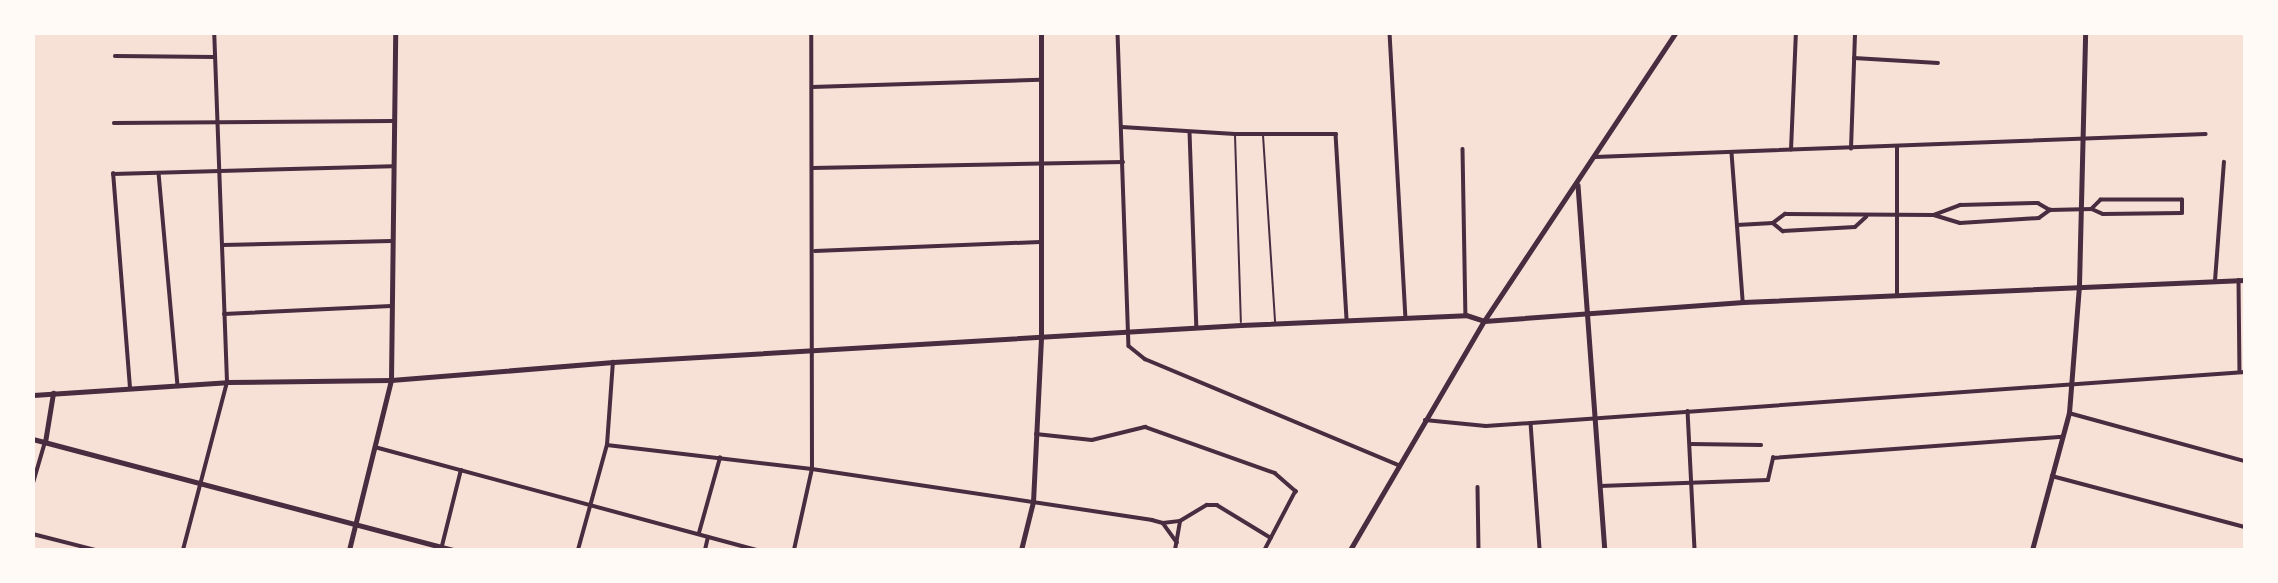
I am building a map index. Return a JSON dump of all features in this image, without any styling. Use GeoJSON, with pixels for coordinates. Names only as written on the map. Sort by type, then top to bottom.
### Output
{"type":"FeatureCollection","features":[{"type":"Feature","properties":{"kind":"main road"},"geometry":{"type":"LineString","coordinates":[[33,395],[227,382],[391,380],[613,362],[1275,323],[1466,315],[1484,321],[1743,302],[2079,285],[2242,280]]}},
{"type":"Feature","properties":{"kind":"main road"},"geometry":{"type":"LineString","coordinates":[[45,443],[53,393]]}},
{"type":"Feature","properties":{"kind":"street"},"geometry":{"type":"LineString","coordinates":[[183,550],[227,382],[214,33]]}},
{"type":"Feature","properties":{"kind":"street"},"geometry":{"type":"LineString","coordinates":[[349,550],[391,380],[395,33]]}},
{"type":"Feature","properties":{"kind":"street"},"geometry":{"type":"LineString","coordinates":[[794,550],[812,469],[809,351],[814,251],[811,33]]}},
{"type":"Feature","properties":{"kind":"street"},"geometry":{"type":"LineString","coordinates":[[1021,550],[1033,502],[1041,336],[1041,33]]}},
{"type":"Feature","properties":{"kind":"street"},"geometry":{"type":"LineString","coordinates":[[1118,33],[1126,331],[1129,346],[1145,359],[1398,465]]}},
{"type":"Feature","properties":{"kind":"street"},"geometry":{"type":"LineString","coordinates":[[1390,33],[1406,317]]}},
{"type":"Feature","properties":{"kind":"street"},"geometry":{"type":"LineString","coordinates":[[1350,550],[1484,321],[1578,184],[1675,33]]}},
{"type":"Feature","properties":{"kind":"street"},"geometry":{"type":"LineString","coordinates":[[1791,151],[1796,33]]}},
{"type":"Feature","properties":{"kind":"street"},"geometry":{"type":"LineString","coordinates":[[1851,149],[1854,33]]}},
{"type":"Feature","properties":{"kind":"street"},"geometry":{"type":"LineString","coordinates":[[2032,550],[2069,413],[2079,285],[2080,138],[2085,33]]}},
{"type":"Feature","properties":{"kind":"street"},"geometry":{"type":"LineString","coordinates":[[115,56],[215,57]]}},
{"type":"Feature","properties":{"kind":"street"},"geometry":{"type":"LineString","coordinates":[[1854,58],[1938,63]]}},
{"type":"Feature","properties":{"kind":"street"},"geometry":{"type":"LineString","coordinates":[[812,86],[1040,80]]}},
{"type":"Feature","properties":{"kind":"street"},"geometry":{"type":"LineString","coordinates":[[114,123],[393,121]]}},
{"type":"Feature","properties":{"kind":"street"},"geometry":{"type":"LineString","coordinates":[[1122,127],[1235,134],[1336,134],[1347,321]]}},
{"type":"Feature","properties":{"kind":"street"},"geometry":{"type":"LineString","coordinates":[[1190,132],[1197,328]]}},
{"type":"Feature","properties":{"kind":"street"},"geometry":{"type":"LineString","coordinates":[[1595,157],[2206,134]]}},
{"type":"Feature","properties":{"kind":"street"},"geometry":{"type":"LineString","coordinates":[[1897,147],[1897,294]]}},
{"type":"Feature","properties":{"kind":"street"},"geometry":{"type":"LineString","coordinates":[[1462,149],[1466,315]]}},
{"type":"Feature","properties":{"kind":"street"},"geometry":{"type":"LineString","coordinates":[[1732,153],[1743,302]]}},
{"type":"Feature","properties":{"kind":"street"},"geometry":{"type":"LineString","coordinates":[[812,168],[1123,162]]}},
{"type":"Feature","properties":{"kind":"street"},"geometry":{"type":"LineString","coordinates":[[2215,281],[2224,162]]}},
{"type":"Feature","properties":{"kind":"street"},"geometry":{"type":"LineString","coordinates":[[130,388],[113,174],[392,166]]}},
{"type":"Feature","properties":{"kind":"street"},"geometry":{"type":"LineString","coordinates":[[159,173],[178,386]]}},
{"type":"Feature","properties":{"kind":"street"},"geometry":{"type":"LineString","coordinates":[[1578,184],[1593,419],[1605,550]]}},
{"type":"Feature","properties":{"kind":"street"},"geometry":{"type":"LineString","coordinates":[[1934,215],[1959,205],[2038,203],[2050,210],[2092,209],[2103,215],[2182,213],[2182,200],[2101,200],[2092,209]]}},
{"type":"Feature","properties":{"kind":"street"},"geometry":{"type":"LineString","coordinates":[[1737,225],[1773,223],[1785,214],[1855,211],[1866,217],[1934,215],[1960,223],[2039,218],[2050,210]]}},
{"type":"Feature","properties":{"kind":"street"},"geometry":{"type":"LineString","coordinates":[[1773,223],[1783,231],[1855,227],[1866,217]]}},
{"type":"Feature","properties":{"kind":"street"},"geometry":{"type":"LineString","coordinates":[[223,245],[391,241]]}},
{"type":"Feature","properties":{"kind":"street"},"geometry":{"type":"LineString","coordinates":[[814,251],[1040,242]]}},
{"type":"Feature","properties":{"kind":"street"},"geometry":{"type":"LineString","coordinates":[[1425,421],[1486,426],[2072,382],[2242,372],[2242,280]]}},
{"type":"Feature","properties":{"kind":"street"},"geometry":{"type":"LineString","coordinates":[[224,314],[391,306]]}},
{"type":"Feature","properties":{"kind":"street"},"geometry":{"type":"LineString","coordinates":[[578,550],[607,445],[613,362]]}},
{"type":"Feature","properties":{"kind":"street"},"geometry":{"type":"LineString","coordinates":[[1688,411],[1692,444],[1695,550]]}},
{"type":"Feature","properties":{"kind":"street"},"geometry":{"type":"LineString","coordinates":[[2069,413],[2245,461]]}},
{"type":"Feature","properties":{"kind":"street"},"geometry":{"type":"LineString","coordinates":[[1531,423],[1540,550]]}},
{"type":"Feature","properties":{"kind":"street"},"geometry":{"type":"LineString","coordinates":[[1036,434],[1092,440],[1145,427],[1259,465],[1296,489],[1265,550]]}},
{"type":"Feature","properties":{"kind":"street"},"geometry":{"type":"LineString","coordinates":[[1599,486],[1768,480],[1773,458],[2062,436]]}},
{"type":"Feature","properties":{"kind":"street"},"geometry":{"type":"LineString","coordinates":[[33,439],[454,550]]}},
{"type":"Feature","properties":{"kind":"street"},"geometry":{"type":"LineString","coordinates":[[33,483],[45,443]]}},
{"type":"Feature","properties":{"kind":"street"},"geometry":{"type":"LineString","coordinates":[[1692,444],[1761,444]]}},
{"type":"Feature","properties":{"kind":"street"},"geometry":{"type":"LineString","coordinates":[[607,445],[812,469],[1163,523],[1180,520],[1198,508],[1217,505],[1271,538]]}},
{"type":"Feature","properties":{"kind":"street"},"geometry":{"type":"LineString","coordinates":[[375,447],[756,550]]}},
{"type":"Feature","properties":{"kind":"street"},"geometry":{"type":"LineString","coordinates":[[699,534],[720,458]]}},
{"type":"Feature","properties":{"kind":"street"},"geometry":{"type":"LineString","coordinates":[[442,548],[461,470]]}},
{"type":"Feature","properties":{"kind":"street"},"geometry":{"type":"LineString","coordinates":[[2052,476],[2245,527]]}},
{"type":"Feature","properties":{"kind":"street"},"geometry":{"type":"LineString","coordinates":[[1478,487],[1479,550]]}},
{"type":"Feature","properties":{"kind":"street"},"geometry":{"type":"LineString","coordinates":[[1175,550],[1180,520]]}},
{"type":"Feature","properties":{"kind":"street"},"geometry":{"type":"LineString","coordinates":[[1163,523],[1177,542]]}},
{"type":"Feature","properties":{"kind":"street"},"geometry":{"type":"LineString","coordinates":[[33,534],[96,550]]}},
{"type":"Feature","properties":{"kind":"street"},"geometry":{"type":"LineString","coordinates":[[705,550],[708,537]]}},
{"type":"Feature","properties":{"kind":"lane"},"geometry":{"type":"LineString","coordinates":[[1235,134],[1241,325]]}},
{"type":"Feature","properties":{"kind":"lane"},"geometry":{"type":"LineString","coordinates":[[1263,134],[1275,323]]}}]}
